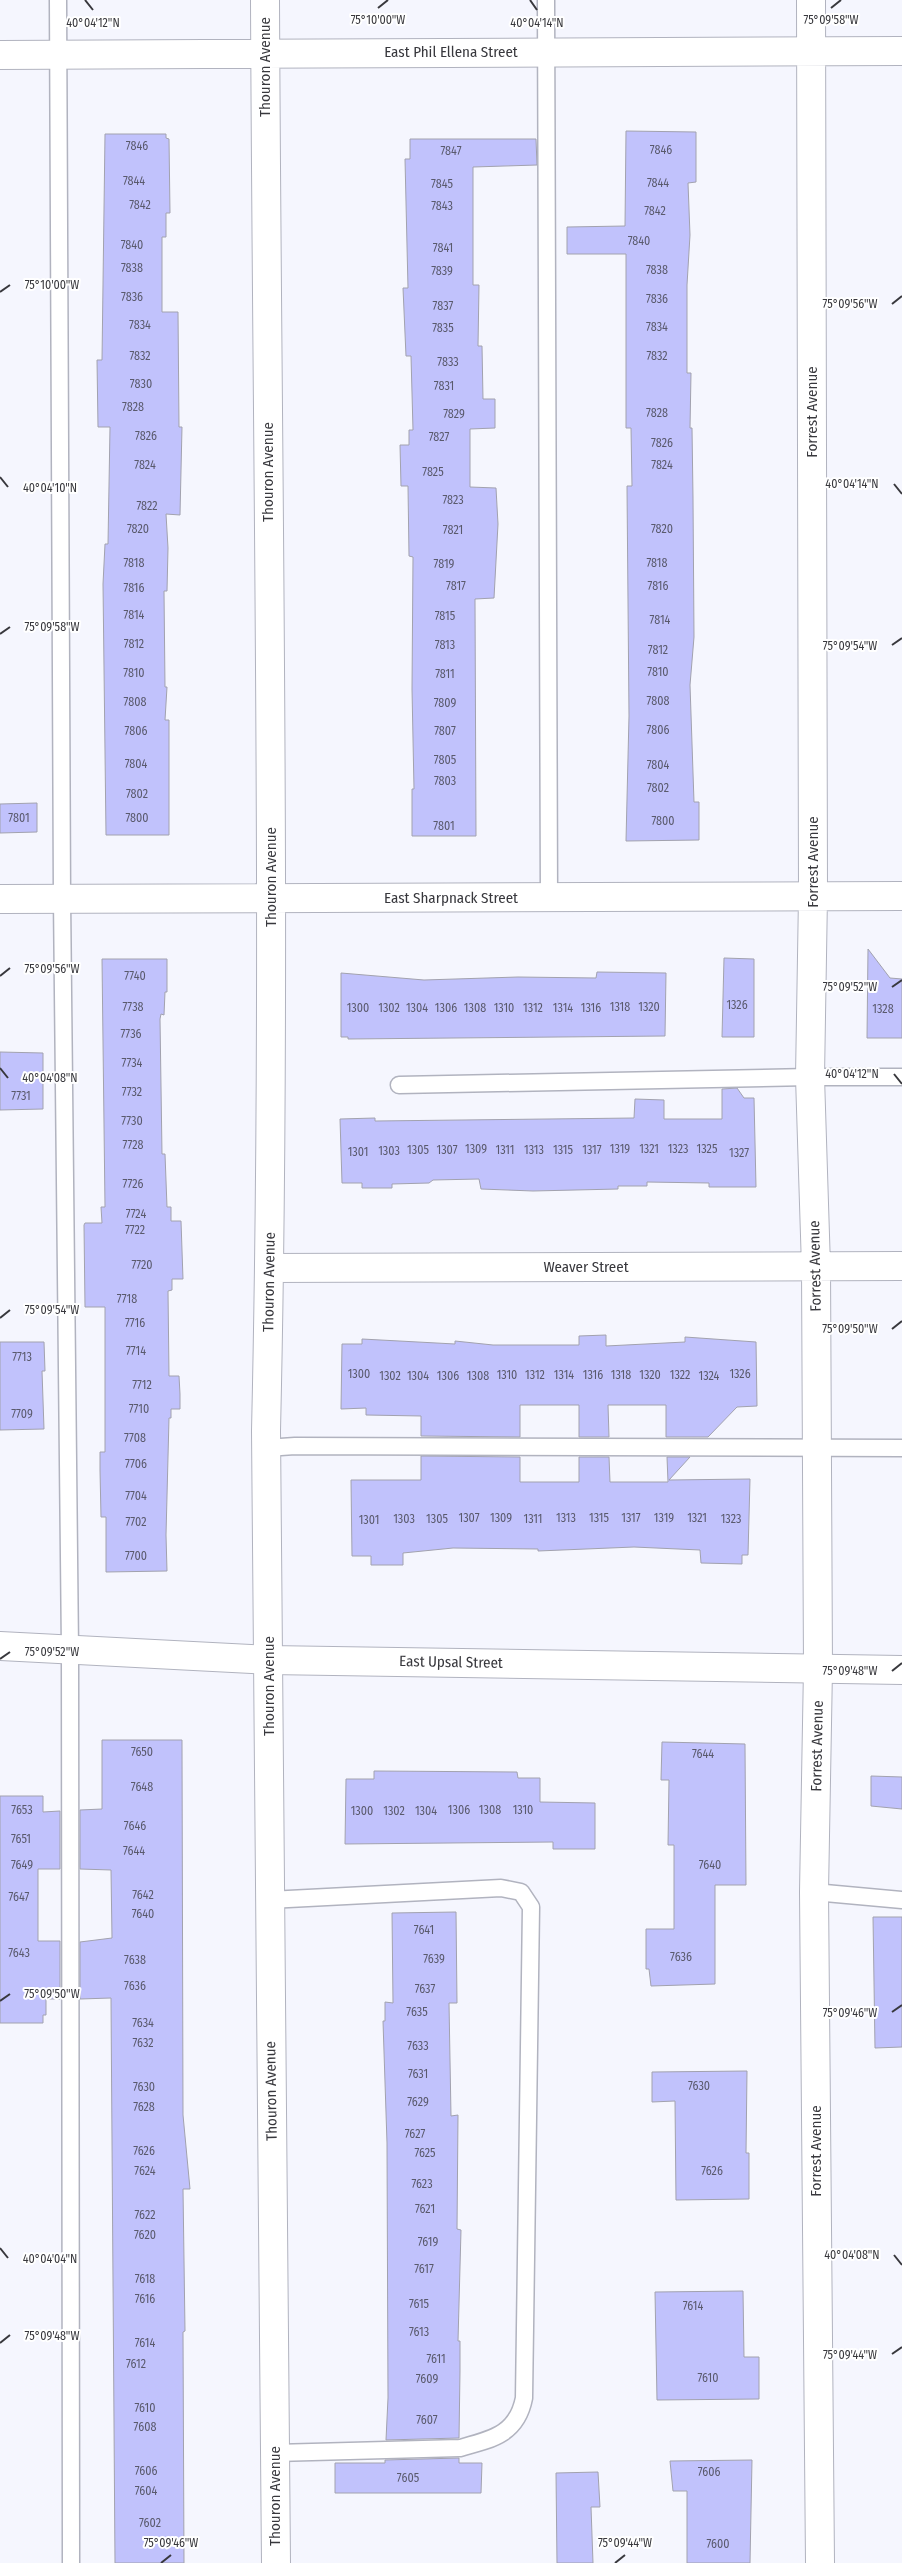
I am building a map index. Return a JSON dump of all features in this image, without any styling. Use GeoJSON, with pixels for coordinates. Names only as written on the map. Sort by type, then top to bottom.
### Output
{"type":"FeatureCollection","features":[{"type":"Feature","properties":{"kind":"street","name":"Thouron Avenue"},"geometry":{"type":"LineString","coordinates":[[265,0],[271,896],[266,1448],[276,2563]]}},
{"type":"Feature","properties":{"kind":"street","name":"Forrest Avenue"},"geometry":{"type":"LineString","coordinates":[[811,0],[814,896],[810,1077],[816,1267],[818,1668],[814,1892],[820,2563]]}},
{"type":"Feature","properties":{"kind":"street","name":"East Phil Ellena Street"},"geometry":{"type":"LineString","coordinates":[[0,54],[902,51]]}},
{"type":"Feature","properties":{"kind":"street","name":"East Sharpnack Street"},"geometry":{"type":"LineString","coordinates":[[0,899],[271,896],[549,899],[902,896]]}},
{"type":"Feature","properties":{"kind":"street","name":"Weaver Street"},"geometry":{"type":"LineString","coordinates":[[269,1268],[902,1266]]}},
{"type":"Feature","properties":{"kind":"street","name":"East Upsal Street"},"geometry":{"type":"LineString","coordinates":[[0,1646],[269,1660],[902,1670]]}},
{"type":"Feature","properties":{"kind":"lane"},"geometry":{"type":"LineString","coordinates":[[58,0],[62,898],[70,1650],[71,2563]]}},
{"type":"Feature","properties":{"kind":"lane"},"geometry":{"type":"LineString","coordinates":[[546,0],[549,899]]}},
{"type":"Feature","properties":{"kind":"lane"},"geometry":{"type":"LineString","coordinates":[[399,1085],[810,1077],[902,1078]]}},
{"type":"Feature","properties":{"kind":"lane"},"geometry":{"type":"LineString","coordinates":[[266,1448],[294,1446],[902,1448]]}},
{"type":"Feature","properties":{"kind":"lane"},"geometry":{"type":"LineString","coordinates":[[269,1900],[501,1888],[521,1892],[531,1907],[524,2389],[521,2414],[512,2428],[484,2442],[460,2448],[275,2453]]}},
{"type":"Feature","properties":{"kind":"lane"},"geometry":{"type":"LineString","coordinates":[[814,1892],[902,1900]]}},
{"type":"Feature","properties":{"kind":"building"},"geometry":{"type":"Polygon","coordinates":[[[626,131],[696,132],[696,182],[688,183],[690,235],[687,285],[687,373],[691,373],[690,428],[692,428],[693,498],[694,637],[690,685],[694,802],[699,802],[699,840],[626,841],[629,716],[627,486],[632,486],[631,428],[626,428],[626,254],[567,254],[567,227],[625,226],[626,131]]]}},
{"type":"Feature","properties":{"kind":"building"},"geometry":{"type":"Polygon","coordinates":[[[105,134],[166,134],[166,138],[169,139],[170,213],[166,213],[166,237],[162,237],[162,312],[178,312],[179,427],[182,427],[180,515],[166,514],[168,548],[167,591],[164,591],[165,687],[167,687],[165,720],[169,720],[169,835],[106,835],[103,584],[105,544],[108,544],[110,427],[98,427],[97,360],[102,360],[105,134]]]}},
{"type":"Feature","properties":{"kind":"building"},"geometry":{"type":"Polygon","coordinates":[[[410,139],[536,139],[537,165],[473,167],[473,285],[479,285],[478,346],[482,346],[483,399],[495,399],[495,428],[470,429],[470,487],[496,488],[498,524],[494,598],[475,599],[476,836],[412,836],[412,789],[414,789],[412,689],[413,557],[409,556],[408,486],[401,486],[400,445],[409,445],[409,430],[413,430],[411,356],[406,356],[403,288],[408,288],[405,159],[410,159],[410,139]]]}},
{"type":"Feature","properties":{"kind":"building"},"geometry":{"type":"Polygon","coordinates":[[[37,803],[37,832],[0,833],[0,804],[37,803]]]}},
{"type":"Feature","properties":{"kind":"building"},"geometry":{"type":"Polygon","coordinates":[[[868,949],[890,978],[902,979],[902,1038],[867,1038],[868,949]]]}},
{"type":"Feature","properties":{"kind":"building"},"geometry":{"type":"Polygon","coordinates":[[[724,958],[754,959],[754,1037],[722,1037],[724,958]]]}},
{"type":"Feature","properties":{"kind":"building"},"geometry":{"type":"Polygon","coordinates":[[[102,959],[167,959],[167,992],[165,992],[164,1015],[161,1014],[160,1019],[162,1154],[165,1154],[167,1207],[171,1207],[171,1221],[181,1221],[183,1279],[172,1279],[172,1290],[168,1291],[169,1376],[179,1376],[180,1409],[171,1409],[171,1418],[169,1418],[167,1571],[106,1572],[106,1517],[101,1517],[100,1470],[100,1452],[105,1452],[105,1307],[85,1307],[84,1225],[85,1223],[102,1223],[101,1207],[105,1207],[102,959]]]}},
{"type":"Feature","properties":{"kind":"building"},"geometry":{"type":"Polygon","coordinates":[[[597,972],[666,973],[665,1036],[348,1039],[348,1037],[341,1037],[341,973],[424,980],[518,977],[596,978],[597,972]]]}},
{"type":"Feature","properties":{"kind":"building"},"geometry":{"type":"Polygon","coordinates":[[[0,1052],[43,1053],[43,1109],[0,1110],[0,1052]]]}},
{"type":"Feature","properties":{"kind":"building"},"geometry":{"type":"Polygon","coordinates":[[[737,1088],[744,1098],[754,1098],[756,1187],[709,1187],[709,1183],[647,1182],[647,1186],[618,1186],[618,1189],[533,1191],[481,1189],[479,1179],[433,1180],[429,1183],[392,1184],[392,1188],[362,1188],[362,1183],[342,1183],[340,1119],[375,1118],[375,1121],[634,1118],[635,1099],[664,1100],[664,1119],[722,1119],[722,1089],[737,1088]]]}},
{"type":"Feature","properties":{"kind":"building"},"geometry":{"type":"Polygon","coordinates":[[[606,1335],[606,1346],[685,1342],[685,1337],[756,1342],[757,1406],[737,1407],[708,1437],[666,1437],[666,1405],[608,1405],[609,1437],[579,1437],[579,1405],[520,1405],[520,1437],[421,1436],[421,1416],[366,1415],[366,1408],[341,1409],[342,1344],[362,1344],[362,1339],[455,1344],[455,1341],[493,1345],[579,1345],[579,1336],[606,1335]]]}},
{"type":"Feature","properties":{"kind":"building"},"geometry":{"type":"Polygon","coordinates":[[[0,1342],[44,1342],[45,1371],[42,1371],[44,1429],[0,1430],[0,1342]]]}},
{"type":"Feature","properties":{"kind":"building"},"geometry":{"type":"Polygon","coordinates":[[[421,1456],[520,1457],[520,1482],[579,1482],[579,1457],[609,1457],[610,1482],[668,1482],[667,1457],[690,1457],[669,1480],[750,1479],[748,1555],[742,1555],[742,1564],[701,1563],[700,1550],[634,1547],[538,1551],[538,1549],[453,1548],[403,1553],[403,1565],[371,1565],[371,1556],[352,1556],[351,1480],[421,1480],[421,1456]]]}},
{"type":"Feature","properties":{"kind":"building"},"geometry":{"type":"Polygon","coordinates":[[[102,1740],[182,1740],[183,2115],[190,2189],[183,2189],[185,2331],[183,2332],[184,2563],[115,2563],[111,1998],[80,1999],[80,1942],[112,1938],[111,1870],[80,1869],[80,1810],[102,1809],[102,1740]]]}},
{"type":"Feature","properties":{"kind":"building"},"geometry":{"type":"Polygon","coordinates":[[[662,1742],[745,1744],[746,1885],[715,1885],[715,1984],[651,1986],[649,1969],[646,1969],[646,1929],[674,1929],[674,1845],[668,1845],[669,1780],[661,1780],[662,1742]]]}},
{"type":"Feature","properties":{"kind":"building"},"geometry":{"type":"Polygon","coordinates":[[[374,1771],[517,1772],[518,1778],[540,1778],[540,1802],[595,1803],[595,1849],[553,1849],[553,1842],[345,1844],[346,1779],[374,1779],[374,1771]]]}},
{"type":"Feature","properties":{"kind":"building"},"geometry":{"type":"Polygon","coordinates":[[[871,1776],[902,1777],[902,1809],[871,1806],[871,1776]]]}},
{"type":"Feature","properties":{"kind":"building"},"geometry":{"type":"Polygon","coordinates":[[[0,1796],[43,1796],[43,1812],[60,1811],[60,1869],[38,1869],[38,1941],[60,1941],[60,1999],[46,1999],[46,2015],[43,2015],[43,2023],[0,2023],[0,1796]]]}},
{"type":"Feature","properties":{"kind":"building"},"geometry":{"type":"Polygon","coordinates":[[[456,1912],[457,2003],[449,2003],[451,2116],[458,2115],[457,2229],[461,2230],[458,2341],[460,2341],[459,2438],[386,2440],[388,2398],[387,2143],[383,2021],[385,2021],[385,2002],[393,2003],[392,1913],[456,1912]]]}},
{"type":"Feature","properties":{"kind":"building"},"geometry":{"type":"Polygon","coordinates":[[[873,1917],[902,1917],[902,2047],[875,2048],[873,1917]]]}},
{"type":"Feature","properties":{"kind":"building"},"geometry":{"type":"Polygon","coordinates":[[[747,2071],[746,2153],[749,2153],[749,2199],[676,2200],[675,2101],[652,2102],[652,2072],[747,2071]]]}},
{"type":"Feature","properties":{"kind":"building"},"geometry":{"type":"Polygon","coordinates":[[[743,2291],[744,2357],[759,2357],[759,2399],[657,2400],[655,2292],[743,2291]]]}},
{"type":"Feature","properties":{"kind":"building"},"geometry":{"type":"Polygon","coordinates":[[[459,2458],[459,2463],[482,2463],[481,2493],[335,2493],[335,2463],[385,2463],[385,2460],[459,2458]]]}},
{"type":"Feature","properties":{"kind":"building"},"geometry":{"type":"Polygon","coordinates":[[[752,2460],[750,2563],[687,2563],[687,2491],[673,2491],[670,2461],[752,2460]]]}},
{"type":"Feature","properties":{"kind":"building"},"geometry":{"type":"Polygon","coordinates":[[[598,2472],[600,2507],[591,2507],[593,2563],[557,2563],[556,2473],[598,2472]]]}}]}
